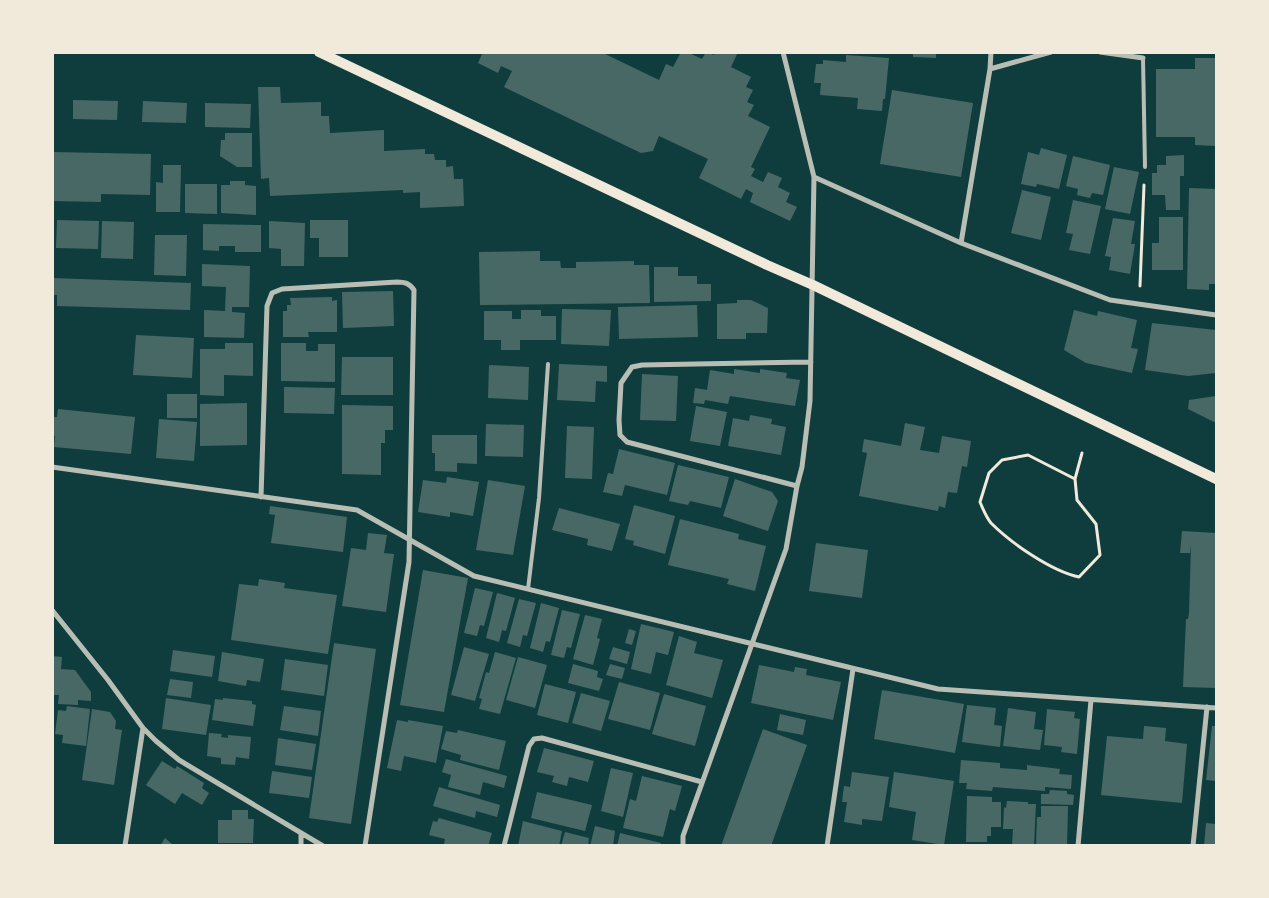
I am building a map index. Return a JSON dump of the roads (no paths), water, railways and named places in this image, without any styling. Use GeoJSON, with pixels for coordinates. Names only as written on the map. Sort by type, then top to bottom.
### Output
{"type":"FeatureCollection","features":[{"type":"Feature","properties":{"kind":"main road"},"geometry":{"type":"LineString","coordinates":[[319,52],[766,265],[813,285],[1216,479]]}},
{"type":"Feature","properties":{"kind":"street"},"geometry":{"type":"LineString","coordinates":[[683,846],[683,836],[786,548],[802,466],[810,401],[814,177],[783,52]]}},
{"type":"Feature","properties":{"kind":"street"},"geometry":{"type":"LineString","coordinates":[[961,243],[990,69],[991,52]]}},
{"type":"Feature","properties":{"kind":"street"},"geometry":{"type":"LineString","coordinates":[[990,69],[1051,52]]}},
{"type":"Feature","properties":{"kind":"street"},"geometry":{"type":"LineString","coordinates":[[1100,52],[1143,58]]}},
{"type":"Feature","properties":{"kind":"street"},"geometry":{"type":"LineString","coordinates":[[814,177],[961,243],[1110,300],[1216,314]]}},
{"type":"Feature","properties":{"kind":"street"},"geometry":{"type":"LineString","coordinates":[[262,497],[267,306],[272,293],[282,289],[405,282],[411,285],[414,290],[409,562],[365,846]]}},
{"type":"Feature","properties":{"kind":"street"},"geometry":{"type":"LineString","coordinates":[[797,486],[627,442],[620,434],[619,420],[622,383],[632,367],[642,365],[811,362]]}},
{"type":"Feature","properties":{"kind":"street"},"geometry":{"type":"LineString","coordinates":[[52,467],[357,510],[474,576],[938,689],[1216,708]]}},
{"type":"Feature","properties":{"kind":"street"},"geometry":{"type":"LineString","coordinates":[[52,610],[108,680],[142,728],[179,760],[322,846]]}},
{"type":"Feature","properties":{"kind":"street"},"geometry":{"type":"LineString","coordinates":[[828,846],[853,669]]}},
{"type":"Feature","properties":{"kind":"street"},"geometry":{"type":"LineString","coordinates":[[1078,846],[1091,700]]}},
{"type":"Feature","properties":{"kind":"street"},"geometry":{"type":"LineString","coordinates":[[1193,846],[1207,707]]}},
{"type":"Feature","properties":{"kind":"street"},"geometry":{"type":"LineString","coordinates":[[125,846],[142,728]]}},
{"type":"Feature","properties":{"kind":"street"},"geometry":{"type":"LineString","coordinates":[[504,846],[528,746],[534,739],[542,738],[702,782]]}},
{"type":"Feature","properties":{"kind":"street"},"geometry":{"type":"LineString","coordinates":[[301,846],[302,834]]}},
{"type":"Feature","properties":{"kind":"lane"},"geometry":{"type":"LineString","coordinates":[[1143,58],[1145,166]]}},
{"type":"Feature","properties":{"kind":"lane"},"geometry":{"type":"LineString","coordinates":[[528,589],[539,498],[548,364]]}}]}
